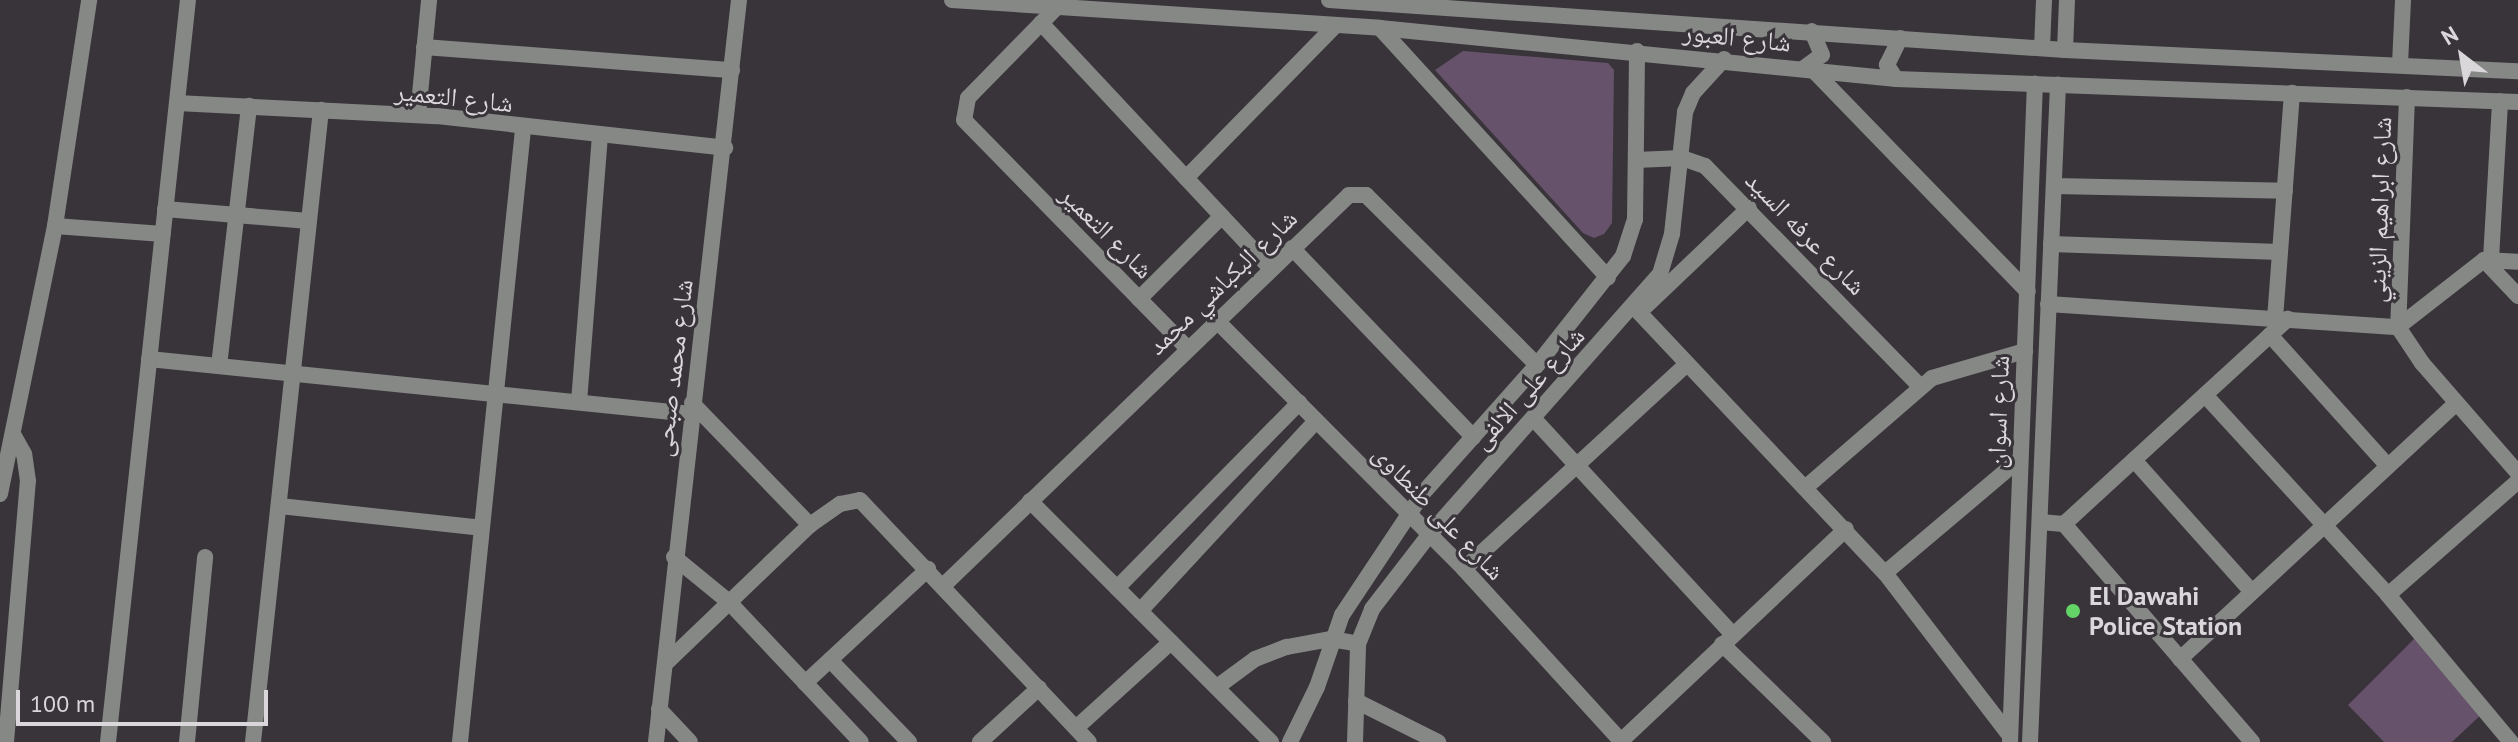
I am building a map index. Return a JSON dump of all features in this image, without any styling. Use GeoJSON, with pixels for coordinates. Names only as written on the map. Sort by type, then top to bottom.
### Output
{"type":"FeatureCollection","features":[{"type":"Feature","properties":{"kind":"street"},"geometry":{"type":"LineString","coordinates":[[0,494],[55,226],[89,0]]}},
{"type":"Feature","properties":{"kind":"street"},"geometry":{"type":"LineString","coordinates":[[108,742],[188,0]]}},
{"type":"Feature","properties":{"kind":"street"},"geometry":{"type":"LineString","coordinates":[[418,115],[429,0]]}},
{"type":"Feature","properties":{"kind":"street","name":"شارع محمد صبحى"},"geometry":{"type":"LineString","coordinates":[[656,742],[674,557],[725,148],[739,0]]}},
{"type":"Feature","properties":{"kind":"street","name":"شارع العبور"},"geometry":{"type":"LineString","coordinates":[[954,0],[1380,28],[1724,59],[1896,79],[2518,102]]}},
{"type":"Feature","properties":{"kind":"street","name":"شارع العبور"},"geometry":{"type":"LineString","coordinates":[[1329,0],[1563,8],[2065,50],[2518,71]]}},
{"type":"Feature","properties":{"kind":"street"},"geometry":{"type":"LineString","coordinates":[[2042,48],[2044,0]]}},
{"type":"Feature","properties":{"kind":"street"},"geometry":{"type":"LineString","coordinates":[[2065,50],[2067,0]]}},
{"type":"Feature","properties":{"kind":"street"},"geometry":{"type":"LineString","coordinates":[[2400,64],[2403,0]]}},
{"type":"Feature","properties":{"kind":"street","name":"شارع التعمير"},"geometry":{"type":"LineString","coordinates":[[1057,7],[968,98],[961,113],[1188,349]]}},
{"type":"Feature","properties":{"kind":"street"},"geometry":{"type":"LineString","coordinates":[[1041,23],[1271,269]]}},
{"type":"Feature","properties":{"kind":"street"},"geometry":{"type":"LineString","coordinates":[[1186,178],[1335,26]]}},
{"type":"Feature","properties":{"kind":"street"},"geometry":{"type":"LineString","coordinates":[[1380,28],[1608,278]]}},
{"type":"Feature","properties":{"kind":"street"},"geometry":{"type":"LineString","coordinates":[[1812,31],[1822,55],[1808,68],[2028,292]]}},
{"type":"Feature","properties":{"kind":"street"},"geometry":{"type":"LineString","coordinates":[[1896,79],[1887,65],[1900,38]]}},
{"type":"Feature","properties":{"kind":"street"},"geometry":{"type":"LineString","coordinates":[[424,47],[732,70]]}},
{"type":"Feature","properties":{"kind":"street","name":"شارع على الالفى"},"geometry":{"type":"LineString","coordinates":[[1290,742],[1317,687],[1331,639],[1410,516],[1473,437],[1537,365],[1623,256],[1635,220],[1637,51]]}},
{"type":"Feature","properties":{"kind":"street","name":"شارع على الالفى"},"geometry":{"type":"LineString","coordinates":[[1355,742],[1358,644],[1372,609],[1429,535],[1533,418],[1636,310],[1668,255],[1682,158],[1685,112],[1693,93],[1724,59]]}},
{"type":"Feature","properties":{"kind":"street"},"geometry":{"type":"LineString","coordinates":[[2465,100],[2469,69]]}},
{"type":"Feature","properties":{"kind":"street","name":"شارع اسوان"},"geometry":{"type":"LineString","coordinates":[[2010,739],[2035,83]]}},
{"type":"Feature","properties":{"kind":"street","name":"شارع اسوان"},"geometry":{"type":"LineString","coordinates":[[2030,742],[2058,85]]}},
{"type":"Feature","properties":{"kind":"street"},"geometry":{"type":"LineString","coordinates":[[2292,93],[2280,252],[2278,325],[2388,466]]}},
{"type":"Feature","properties":{"kind":"street","name":"شارع ابراهيم الزيني"},"geometry":{"type":"LineString","coordinates":[[2407,97],[2398,327],[2455,404],[2518,473]]}},
{"type":"Feature","properties":{"kind":"street"},"geometry":{"type":"LineString","coordinates":[[2500,101],[2488,260],[2518,296]]}},
{"type":"Feature","properties":{"kind":"street","name":"شارع التعمير"},"geometry":{"type":"LineString","coordinates":[[177,103],[418,115],[600,138],[725,148]]}},
{"type":"Feature","properties":{"kind":"street"},"geometry":{"type":"LineString","coordinates":[[219,366],[249,106]]}},
{"type":"Feature","properties":{"kind":"street"},"geometry":{"type":"LineString","coordinates":[[253,742],[321,110]]}},
{"type":"Feature","properties":{"kind":"street"},"geometry":{"type":"LineString","coordinates":[[460,742],[523,129]]}},
{"type":"Feature","properties":{"kind":"street"},"geometry":{"type":"LineString","coordinates":[[579,402],[600,138]]}},
{"type":"Feature","properties":{"kind":"street"},"geometry":{"type":"LineString","coordinates":[[1636,160],[1682,158]]}},
{"type":"Feature","properties":{"kind":"street","name":"شارع عرفه السيد"},"geometry":{"type":"LineString","coordinates":[[1682,158],[1705,166],[1749,208],[1920,386]]}},
{"type":"Feature","properties":{"kind":"street"},"geometry":{"type":"LineString","coordinates":[[2054,186],[2285,191]]}},
{"type":"Feature","properties":{"kind":"street","name":"شارع البكباشي محمد"},"geometry":{"type":"LineString","coordinates":[[944,585],[1340,201],[1357,192],[1366,195],[1537,365]]}},
{"type":"Feature","properties":{"kind":"street"},"geometry":{"type":"LineString","coordinates":[[1749,208],[1636,310],[1885,573],[2010,739]]}},
{"type":"Feature","properties":{"kind":"street"},"geometry":{"type":"LineString","coordinates":[[165,209],[309,221]]}},
{"type":"Feature","properties":{"kind":"street"},"geometry":{"type":"LineString","coordinates":[[1139,299],[1222,216]]}},
{"type":"Feature","properties":{"kind":"street"},"geometry":{"type":"LineString","coordinates":[[55,226],[163,234]]}},
{"type":"Feature","properties":{"kind":"street"},"geometry":{"type":"LineString","coordinates":[[2051,244],[2280,252]]}},
{"type":"Feature","properties":{"kind":"street"},"geometry":{"type":"LineString","coordinates":[[1292,248],[1473,437]]}},
{"type":"Feature","properties":{"kind":"street"},"geometry":{"type":"LineString","coordinates":[[2048,304],[2278,325],[2398,327],[2488,260],[2518,262]]}},
{"type":"Feature","properties":{"kind":"street","name":"شارع على طنطاوى"},"geometry":{"type":"LineString","coordinates":[[1217,321],[1464,569],[1622,741]]}},
{"type":"Feature","properties":{"kind":"street"},"geometry":{"type":"LineString","coordinates":[[2064,524],[2278,325]]}},
{"type":"Feature","properties":{"kind":"street"},"geometry":{"type":"LineString","coordinates":[[1805,488],[1920,386],[1950,370],[2025,351]]}},
{"type":"Feature","properties":{"kind":"street"},"geometry":{"type":"LineString","coordinates":[[149,359],[579,402],[692,408],[810,525]]}},
{"type":"Feature","properties":{"kind":"street"},"geometry":{"type":"LineString","coordinates":[[1464,569],[1687,364]]}},
{"type":"Feature","properties":{"kind":"street"},"geometry":{"type":"LineString","coordinates":[[2205,395],[2388,595],[2511,742]]}},
{"type":"Feature","properties":{"kind":"street"},"geometry":{"type":"LineString","coordinates":[[1117,588],[1299,403]]}},
{"type":"Feature","properties":{"kind":"street"},"geometry":{"type":"LineString","coordinates":[[2180,659],[2455,404]]}},
{"type":"Feature","properties":{"kind":"street"},"geometry":{"type":"LineString","coordinates":[[1533,418],[1727,639],[1823,742]]}},
{"type":"Feature","properties":{"kind":"street"},"geometry":{"type":"LineString","coordinates":[[1140,611],[1316,421]]}},
{"type":"Feature","properties":{"kind":"street"},"geometry":{"type":"LineString","coordinates":[[6,742],[28,481],[24,454],[13,434]]}},
{"type":"Feature","properties":{"kind":"street"},"geometry":{"type":"LineString","coordinates":[[1885,573],[2020,459]]}},
{"type":"Feature","properties":{"kind":"street"},"geometry":{"type":"LineString","coordinates":[[2134,460],[2252,592]]}},
{"type":"Feature","properties":{"kind":"street"},"geometry":{"type":"LineString","coordinates":[[2388,595],[2518,481]]}},
{"type":"Feature","properties":{"kind":"street"},"geometry":{"type":"LineString","coordinates":[[666,663],[810,525],[846,501],[866,502],[1089,742]]}},
{"type":"Feature","properties":{"kind":"street"},"geometry":{"type":"LineString","coordinates":[[1030,501],[1271,742]]}},
{"type":"Feature","properties":{"kind":"street"},"geometry":{"type":"LineString","coordinates":[[280,506],[481,528]]}},
{"type":"Feature","properties":{"kind":"street"},"geometry":{"type":"LineString","coordinates":[[2040,522],[2064,524],[2246,740]]}},
{"type":"Feature","properties":{"kind":"street"},"geometry":{"type":"LineString","coordinates":[[1622,741],[1846,529]]}},
{"type":"Feature","properties":{"kind":"street"},"geometry":{"type":"LineString","coordinates":[[187,742],[205,557]]}},
{"type":"Feature","properties":{"kind":"street"},"geometry":{"type":"LineString","coordinates":[[674,557],[729,602],[861,742]]}},
{"type":"Feature","properties":{"kind":"street"},"geometry":{"type":"LineString","coordinates":[[805,683],[928,569]]}},
{"type":"Feature","properties":{"kind":"street"},"geometry":{"type":"LineString","coordinates":[[1217,687],[1268,653],[1331,639],[1358,644]]}},
{"type":"Feature","properties":{"kind":"street"},"geometry":{"type":"LineString","coordinates":[[1076,728],[1171,642]]}},
{"type":"Feature","properties":{"kind":"street"},"geometry":{"type":"LineString","coordinates":[[830,660],[909,742]]}},
{"type":"Feature","properties":{"kind":"street"},"geometry":{"type":"LineString","coordinates":[[980,742],[1039,688]]}},
{"type":"Feature","properties":{"kind":"street"},"geometry":{"type":"LineString","coordinates":[[1356,701],[1438,742]]}},
{"type":"Feature","properties":{"kind":"street"},"geometry":{"type":"LineString","coordinates":[[659,709],[690,742]]}},
{"type":"Feature","properties":{"kind":"shaded area"},"geometry":{"type":"Polygon","coordinates":[[[1463,51],[1608,63],[1614,70],[1612,223],[1604,234],[1594,238],[1583,233],[1435,70],[1463,51]]]}},
{"type":"Feature","properties":{"kind":"shaded area"},"geometry":{"type":"Polygon","coordinates":[[[2420,633],[2485,711],[2452,742],[2384,742],[2348,705],[2420,633]]]}},
{"type":"Feature","properties":{"kind":"place","name":"El Dawahi Police Station"},"geometry":{"type":"Point","coordinates":[2073,611]}}]}
